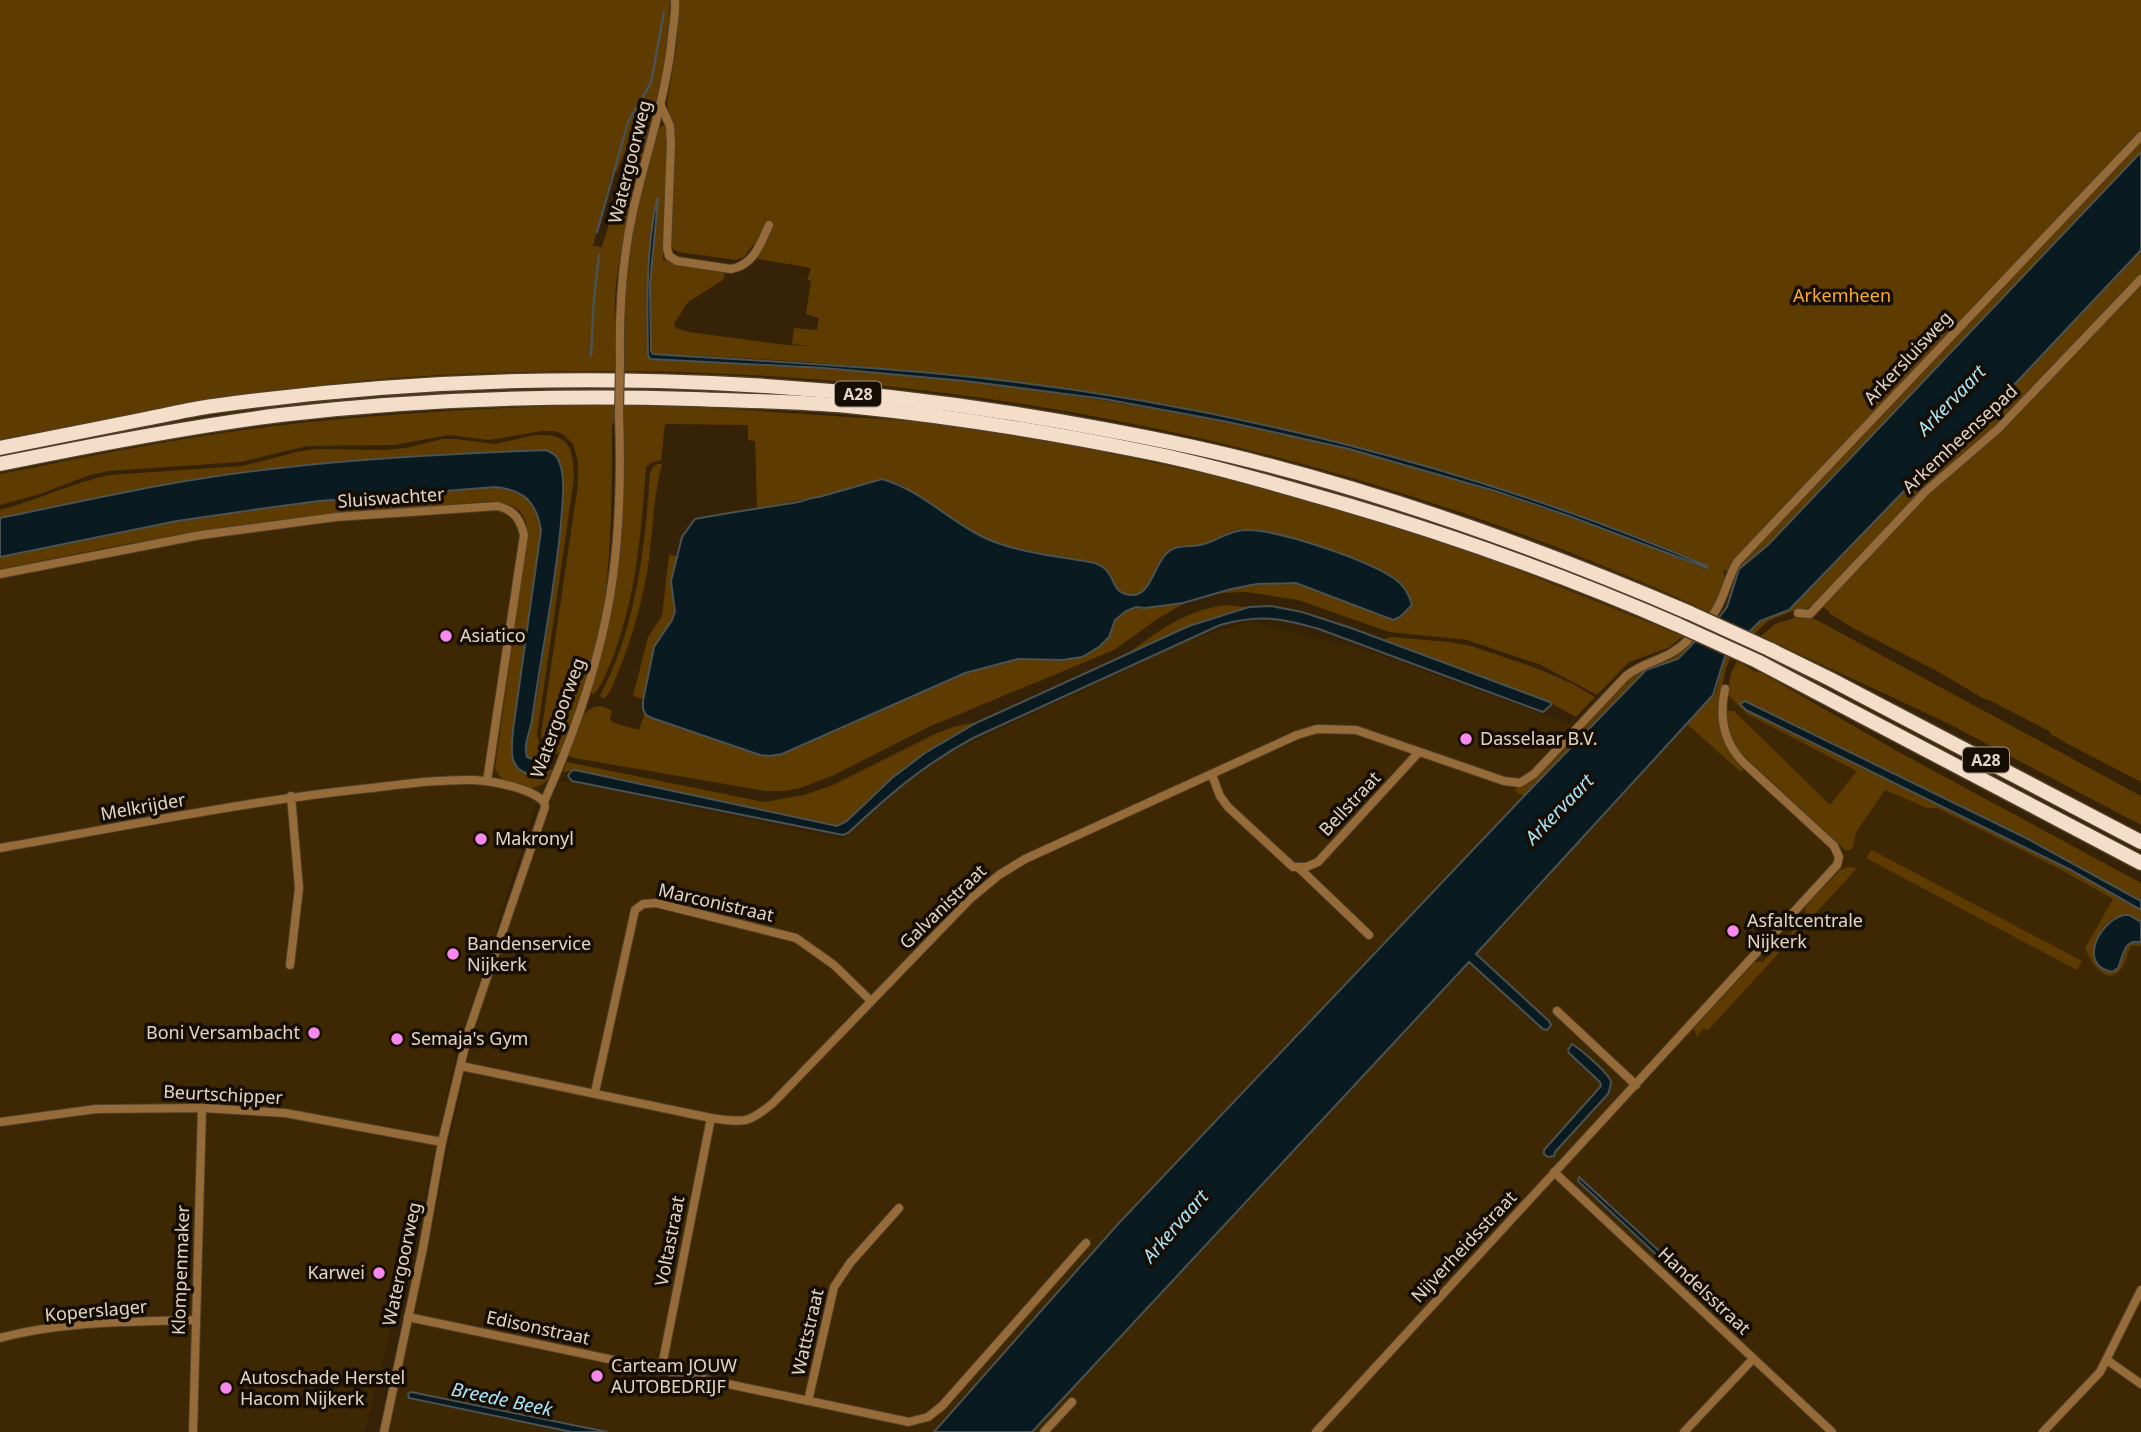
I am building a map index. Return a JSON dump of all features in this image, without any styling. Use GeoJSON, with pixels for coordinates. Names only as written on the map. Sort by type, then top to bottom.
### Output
{"type":"FeatureCollection","features":[{"type":"Feature","properties":{"kind":"highway","name":"A28"},"geometry":{"type":"LineString","coordinates":[[0,448],[211,406],[461,383],[684,381],[856,393],[1048,418],[1261,463],[1373,495],[1502,537],[1602,575],[1690,612],[1854,691],[2141,842]]}},
{"type":"Feature","properties":{"kind":"highway","name":"A28"},"geometry":{"type":"LineString","coordinates":[[0,464],[89,446],[281,415],[402,404],[594,396],[848,406],[1148,452],[1260,479],[1361,508],[1488,549],[1592,588],[1757,661],[2141,863]]}},
{"type":"Feature","properties":{"kind":"highway","name":"A28"},"geometry":{"type":"LineString","coordinates":[[2053,816],[2141,872]]}},
{"type":"Feature","properties":{"kind":"street","name":"Watergoorweg"},"geometry":{"type":"LineString","coordinates":[[384,1432],[423,1248],[442,1142],[470,1030],[545,807],[544,802],[585,698],[606,618],[618,534],[619,321],[628,238],[641,176],[661,106],[671,52],[675,0]]}},
{"type":"Feature","properties":{"kind":"street"},"geometry":{"type":"LineString","coordinates":[[661,106],[670,126],[671,143],[668,256],[677,261],[731,269],[738,267],[756,252],[769,225]]}},
{"type":"Feature","properties":{"kind":"street","name":"Arkersluisweg"},"geometry":{"type":"LineString","coordinates":[[1714,613],[1724,597],[1737,562],[2141,136]]}},
{"type":"Feature","properties":{"kind":"street","name":"Arkemheensepad"},"geometry":{"type":"LineString","coordinates":[[1798,613],[1811,614],[1926,491],[1998,429],[2141,279]]}},
{"type":"Feature","properties":{"kind":"street","name":"Sluiswachter"},"geometry":{"type":"LineString","coordinates":[[0,574],[201,535],[336,517],[498,506],[506,508],[516,514],[524,535],[487,781]]}},
{"type":"Feature","properties":{"kind":"street","name":"Galvanistraat"},"geometry":{"type":"LineString","coordinates":[[461,1066],[710,1118],[748,1121],[761,1113],[970,899],[999,874],[1025,859],[1297,735],[1317,729],[1356,730],[1504,781],[1520,783],[1534,774],[1626,676],[1641,666],[1672,654],[1689,639]]}},
{"type":"Feature","properties":{"kind":"street","name":"Nijverheidsstraat"},"geometry":{"type":"LineString","coordinates":[[1316,1432],[1839,860],[1834,846],[1734,751],[1726,737],[1721,713],[1725,689]]}},
{"type":"Feature","properties":{"kind":"street","name":"Bellstraat"},"geometry":{"type":"LineString","coordinates":[[1298,867],[1318,862],[1419,752]]}},
{"type":"Feature","properties":{"kind":"street"},"geometry":{"type":"LineString","coordinates":[[1212,775],[1220,796],[1228,807],[1293,867],[1298,867],[1369,935]]}},
{"type":"Feature","properties":{"kind":"street","name":"Melkrijder"},"geometry":{"type":"LineString","coordinates":[[0,848],[291,796],[424,783],[487,781],[527,790],[544,802]]}},
{"type":"Feature","properties":{"kind":"street"},"geometry":{"type":"LineString","coordinates":[[290,965],[299,888],[291,796]]}},
{"type":"Feature","properties":{"kind":"street","name":"Marconistraat"},"geometry":{"type":"LineString","coordinates":[[595,1093],[635,910],[643,904],[656,903],[796,937],[834,965],[870,1001]]}},
{"type":"Feature","properties":{"kind":"street"},"geometry":{"type":"LineString","coordinates":[[1557,1011],[1636,1085]]}},
{"type":"Feature","properties":{"kind":"street","name":"Beurtschipper"},"geometry":{"type":"LineString","coordinates":[[0,1122],[96,1109],[202,1108],[285,1113],[442,1142]]}},
{"type":"Feature","properties":{"kind":"street","name":"Klompenmaker"},"geometry":{"type":"LineString","coordinates":[[193,1432],[202,1108]]}},
{"type":"Feature","properties":{"kind":"street","name":"Voltastraat"},"geometry":{"type":"LineString","coordinates":[[661,1371],[710,1118]]}},
{"type":"Feature","properties":{"kind":"street","name":"Handelsstraat"},"geometry":{"type":"LineString","coordinates":[[1554,1172],[1832,1432]]}},
{"type":"Feature","properties":{"kind":"street","name":"Wattstraat"},"geometry":{"type":"LineString","coordinates":[[808,1401],[834,1287],[850,1263],[900,1208]]}},
{"type":"Feature","properties":{"kind":"street","name":"Edisonstraat"},"geometry":{"type":"LineString","coordinates":[[408,1317],[808,1401],[909,1427],[942,1406],[1086,1243]]}},
{"type":"Feature","properties":{"kind":"street"},"geometry":{"type":"LineString","coordinates":[[2043,1432],[2107,1360],[2141,1290]]}},
{"type":"Feature","properties":{"kind":"street","name":"Koperslager"},"geometry":{"type":"LineString","coordinates":[[0,1338],[55,1328],[195,1320]]}},
{"type":"Feature","properties":{"kind":"street"},"geometry":{"type":"LineString","coordinates":[[1684,1432],[1753,1359]]}},
{"type":"Feature","properties":{"kind":"street"},"geometry":{"type":"LineString","coordinates":[[2107,1360],[2141,1384]]}},
{"type":"Feature","properties":{"kind":"street"},"geometry":{"type":"LineString","coordinates":[[1044,1432],[1072,1402]]}},
{"type":"Feature","properties":{"kind":"shaded area"},"geometry":{"type":"Polygon","coordinates":[[[506,492],[534,526],[508,742],[544,780],[456,1053],[428,1182],[365,1432],[0,1432],[0,569],[114,541],[285,514],[506,492]]]}},
{"type":"Feature","properties":{"kind":"shaded area","name":"Arkervaart"},"geometry":{"type":"Polygon","coordinates":[[[1249,621],[1369,651],[1589,731],[955,1432],[389,1432],[482,1002],[551,798],[560,781],[843,839],[908,781],[943,756],[1187,641],[1249,621]]]}},
{"type":"Feature","properties":{"kind":"shaded area","name":"Arkervaart"},"geometry":{"type":"Polygon","coordinates":[[[1718,695],[1739,702],[1743,711],[2083,879],[2141,913],[2141,1432],[1032,1432],[1473,957],[1686,719],[1718,695]]]}},
{"type":"Feature","properties":{"kind":"green space"},"geometry":{"type":"Polygon","coordinates":[[[0,0],[670,0],[668,46],[659,99],[639,119],[617,171],[611,176],[593,246],[602,247],[630,154],[642,125],[649,121],[616,285],[616,371],[478,373],[340,383],[212,400],[0,440],[0,0]]]}},
{"type":"Feature","properties":{"kind":"green space","name":"Arkemheen"},"geometry":{"type":"Polygon","coordinates":[[[679,0],[2141,0],[2141,782],[1853,628],[1815,603],[1806,609],[1768,621],[1730,658],[1719,701],[1720,726],[1729,750],[1743,769],[1741,772],[1687,724],[1716,692],[1725,656],[1760,621],[1800,598],[1729,571],[1723,570],[1723,586],[1711,613],[1582,557],[1450,509],[1316,468],[1180,434],[1042,407],[903,388],[763,376],[623,371],[625,286],[630,242],[645,176],[659,128],[662,126],[666,126],[668,130],[663,260],[705,266],[725,274],[723,280],[688,302],[674,324],[676,328],[689,332],[787,345],[810,346],[792,344],[794,328],[817,330],[819,318],[806,314],[811,281],[807,280],[811,268],[758,259],[761,249],[753,245],[744,257],[736,260],[678,252],[669,246],[675,135],[667,103],[677,43],[679,0]],[[658,200],[650,253],[647,322],[648,355],[653,360],[786,364],[954,380],[1096,399],[1239,425],[1333,445],[1441,475],[1574,519],[1705,569],[1707,567],[1648,541],[1489,485],[1284,430],[1180,409],[970,378],[865,367],[653,354],[650,283],[658,200]]]}},
{"type":"Feature","properties":{"kind":"green space"},"geometry":{"type":"Polygon","coordinates":[[[623,405],[911,421],[1053,441],[1249,483],[1343,509],[1475,553],[1683,636],[1668,648],[1629,662],[1597,695],[1541,665],[1467,640],[1389,632],[1298,600],[1246,592],[1214,593],[1257,584],[1296,583],[1393,620],[1396,579],[1362,562],[1291,537],[1248,529],[1232,531],[1203,545],[1166,555],[1148,586],[1140,594],[1127,595],[1118,590],[1105,568],[1095,563],[1005,546],[984,538],[900,484],[882,479],[819,497],[757,508],[755,441],[748,440],[748,425],[665,424],[661,460],[646,467],[639,541],[626,615],[611,662],[593,695],[591,692],[621,511],[623,405]]]}},
{"type":"Feature","properties":{"kind":"green space"},"geometry":{"type":"Polygon","coordinates":[[[551,406],[616,406],[616,423],[612,424],[610,542],[603,613],[586,684],[561,752],[557,754],[546,747],[541,734],[578,485],[578,462],[573,444],[564,435],[555,431],[542,431],[489,440],[449,435],[395,445],[307,446],[241,462],[109,471],[0,505],[0,474],[137,447],[309,422],[412,413],[551,406]]]}},
{"type":"Feature","properties":{"kind":"green space"},"geometry":{"type":"Polygon","coordinates":[[[535,435],[556,437],[567,444],[574,478],[537,734],[539,743],[548,755],[543,762],[532,761],[527,757],[526,750],[537,696],[561,517],[562,468],[546,450],[426,455],[323,464],[163,485],[0,518],[0,510],[109,475],[242,466],[315,449],[385,450],[442,439],[495,444],[535,435]]]}},
{"type":"Feature","properties":{"kind":"green space"},"geometry":{"type":"Polygon","coordinates":[[[657,464],[662,464],[643,594],[623,659],[610,691],[603,699],[600,696],[622,643],[637,588],[650,473],[657,464]]]}},
{"type":"Feature","properties":{"kind":"green space"},"geometry":{"type":"Polygon","coordinates":[[[495,487],[514,491],[527,498],[536,511],[541,530],[512,751],[514,764],[524,771],[545,775],[547,769],[554,770],[549,779],[533,788],[507,782],[495,768],[527,540],[524,516],[515,507],[491,501],[276,520],[131,543],[0,569],[0,557],[177,521],[319,501],[495,487]]]}},
{"type":"Feature","properties":{"kind":"green space"},"geometry":{"type":"Polygon","coordinates":[[[669,555],[677,556],[671,581],[675,612],[654,647],[644,699],[633,696],[648,637],[662,616],[669,555]]]}},
{"type":"Feature","properties":{"kind":"green space"},"geometry":{"type":"Polygon","coordinates":[[[1186,602],[1114,650],[931,726],[832,776],[800,788],[766,791],[568,755],[577,728],[587,712],[594,707],[612,711],[610,719],[614,723],[639,730],[645,713],[662,722],[760,755],[782,754],[965,673],[1109,638],[1115,621],[1128,611],[1186,602]]]}},
{"type":"Feature","properties":{"kind":"green space"},"geometry":{"type":"Polygon","coordinates":[[[1224,605],[1249,607],[1189,626],[1127,654],[1184,617],[1224,605]]]}},
{"type":"Feature","properties":{"kind":"green space"},"geometry":{"type":"Polygon","coordinates":[[[1800,616],[1815,619],[2141,796],[2141,825],[1945,722],[1761,636],[1775,624],[1800,616]]]}},
{"type":"Feature","properties":{"kind":"green space"},"geometry":{"type":"Polygon","coordinates":[[[1391,637],[1471,646],[1536,668],[1595,697],[1576,717],[1547,701],[1382,640],[1391,637]]]}},
{"type":"Feature","properties":{"kind":"green space"},"geometry":{"type":"Polygon","coordinates":[[[1693,641],[1678,659],[1646,670],[1524,796],[1515,791],[1635,673],[1665,661],[1693,641]]]}},
{"type":"Feature","properties":{"kind":"green space"},"geometry":{"type":"Polygon","coordinates":[[[1737,661],[2141,883],[2141,901],[2024,837],[1745,701],[1746,710],[2069,869],[2141,910],[2141,922],[2126,915],[2116,917],[2101,930],[2094,950],[2101,967],[2112,972],[2121,961],[2127,944],[2141,942],[2141,946],[2131,946],[2116,974],[2104,974],[2096,967],[2085,948],[2113,899],[2060,869],[1937,808],[1927,808],[1885,790],[1856,832],[1853,847],[1845,850],[1741,753],[1730,735],[1725,711],[1734,711],[1830,805],[1857,771],[1747,714],[1727,694],[1731,673],[1737,661]]]}},
{"type":"Feature","properties":{"kind":"green space"},"geometry":{"type":"Polygon","coordinates":[[[982,721],[915,761],[837,826],[575,770],[563,772],[567,762],[764,802],[804,795],[833,785],[937,733],[982,721]]]}},
{"type":"Feature","properties":{"kind":"green space"},"geometry":{"type":"Polygon","coordinates":[[[1872,850],[2082,961],[2077,970],[1866,858],[1872,850]]]}},
{"type":"Feature","properties":{"kind":"green space"},"geometry":{"type":"Polygon","coordinates":[[[1857,868],[1710,1028],[1703,1028],[1697,1037],[1694,1028],[1755,962],[1763,962],[1806,916],[1805,907],[1840,870],[1857,868]]]}},
{"type":"Feature","properties":{"kind":"water"},"geometry":{"type":"Polygon","coordinates":[[[2141,152],[2141,250],[2011,388],[1902,493],[1789,610],[1760,621],[1725,656],[1713,695],[1476,954],[1549,1021],[1551,1025],[1547,1030],[1469,962],[1032,1432],[934,1432],[1118,1224],[1524,796],[1646,670],[1678,659],[1720,616],[1727,607],[1739,569],[1768,545],[2141,152]]]}},
{"type":"Feature","properties":{"kind":"water"},"geometry":{"type":"Polygon","coordinates":[[[657,199],[650,283],[653,354],[962,376],[1152,403],[1247,421],[1341,443],[1527,498],[1618,530],[1707,568],[1495,491],[1349,449],[1228,422],[1104,399],[965,381],[824,368],[650,359],[648,277],[657,199]]]}},
{"type":"Feature","properties":{"kind":"water"},"geometry":{"type":"Polygon","coordinates":[[[546,450],[559,461],[563,485],[555,572],[526,748],[527,757],[547,765],[543,776],[521,771],[512,756],[513,730],[541,530],[532,504],[514,491],[495,487],[319,501],[177,521],[0,557],[0,518],[122,493],[210,477],[306,465],[546,450]]]}},
{"type":"Feature","properties":{"kind":"water"},"geometry":{"type":"Polygon","coordinates":[[[882,479],[909,490],[985,538],[1025,551],[1095,563],[1108,572],[1117,589],[1126,594],[1140,593],[1146,588],[1170,550],[1201,545],[1232,533],[1249,530],[1282,535],[1365,563],[1398,581],[1406,590],[1412,605],[1393,620],[1296,583],[1257,584],[1183,603],[1136,607],[1115,620],[1109,637],[1082,657],[1062,660],[1018,659],[965,673],[782,754],[770,756],[760,755],[646,715],[643,701],[654,647],[675,612],[671,581],[682,537],[695,519],[797,502],[882,479]]]}},
{"type":"Feature","properties":{"kind":"water"},"geometry":{"type":"Polygon","coordinates":[[[1271,606],[1302,612],[1351,628],[1550,702],[1551,705],[1543,712],[1319,629],[1281,620],[1247,619],[1220,625],[973,738],[922,770],[843,835],[572,781],[568,776],[575,770],[837,826],[847,821],[892,778],[925,753],[976,723],[1189,626],[1249,607],[1271,606]]]}},
{"type":"Feature","properties":{"kind":"water"},"geometry":{"type":"Polygon","coordinates":[[[1745,701],[2024,837],[2141,901],[2141,910],[2069,869],[1746,710],[1740,704],[1745,701]]]}},
{"type":"Feature","properties":{"kind":"water"},"geometry":{"type":"Polygon","coordinates":[[[2124,915],[2141,922],[2141,942],[2127,945],[2118,968],[2112,972],[2101,968],[2094,952],[2100,934],[2107,925],[2124,915]]]}},
{"type":"Feature","properties":{"kind":"water"},"geometry":{"type":"Polygon","coordinates":[[[1572,1044],[1600,1067],[1611,1085],[1608,1094],[1554,1156],[1548,1157],[1544,1150],[1601,1086],[1569,1053],[1572,1044]]]}},
{"type":"Feature","properties":{"kind":"water"},"geometry":{"type":"Polygon","coordinates":[[[1579,1177],[1682,1272],[1679,1276],[1578,1181],[1579,1177]]]}},
{"type":"Feature","properties":{"kind":"water"},"geometry":{"type":"Polygon","coordinates":[[[411,1392],[607,1432],[572,1432],[409,1398],[408,1394],[411,1392]]]}},
{"type":"Feature","properties":{"kind":"waterway"},"geometry":{"type":"LineString","coordinates":[[597,232],[628,122],[651,83],[664,12]]}},
{"type":"Feature","properties":{"kind":"waterway"},"geometry":{"type":"LineString","coordinates":[[591,356],[599,255]]}},
{"type":"Feature","properties":{"kind":"place","name":"Asiatico"},"geometry":{"type":"Point","coordinates":[446,636]}},
{"type":"Feature","properties":{"kind":"place","name":"Dasselaar B.V."},"geometry":{"type":"Point","coordinates":[1466,739]}},
{"type":"Feature","properties":{"kind":"place","name":"Makronyl"},"geometry":{"type":"Point","coordinates":[481,839]}},
{"type":"Feature","properties":{"kind":"place","name":"Asfaltcentrale Nijkerk"},"geometry":{"type":"Point","coordinates":[1733,931]}},
{"type":"Feature","properties":{"kind":"place","name":"Bandenservice Nijkerk"},"geometry":{"type":"Point","coordinates":[453,954]}},
{"type":"Feature","properties":{"kind":"place","name":"Boni Versambacht"},"geometry":{"type":"Point","coordinates":[314,1033]}},
{"type":"Feature","properties":{"kind":"place","name":"Semaja's Gym"},"geometry":{"type":"Point","coordinates":[397,1039]}},
{"type":"Feature","properties":{"kind":"place","name":"Karwei"},"geometry":{"type":"Point","coordinates":[379,1273]}},
{"type":"Feature","properties":{"kind":"place","name":"Carteam JOUW AUTOBEDRIJF"},"geometry":{"type":"Point","coordinates":[597,1376]}},
{"type":"Feature","properties":{"kind":"place","name":"Autoschade Herstel Hacom Nijkerk"},"geometry":{"type":"Point","coordinates":[226,1388]}},
{"type":"Feature","properties":{"kind":"water label","name":"Breede Beek"},"geometry":{"type":"Point","coordinates":[502,1399]}}]}
